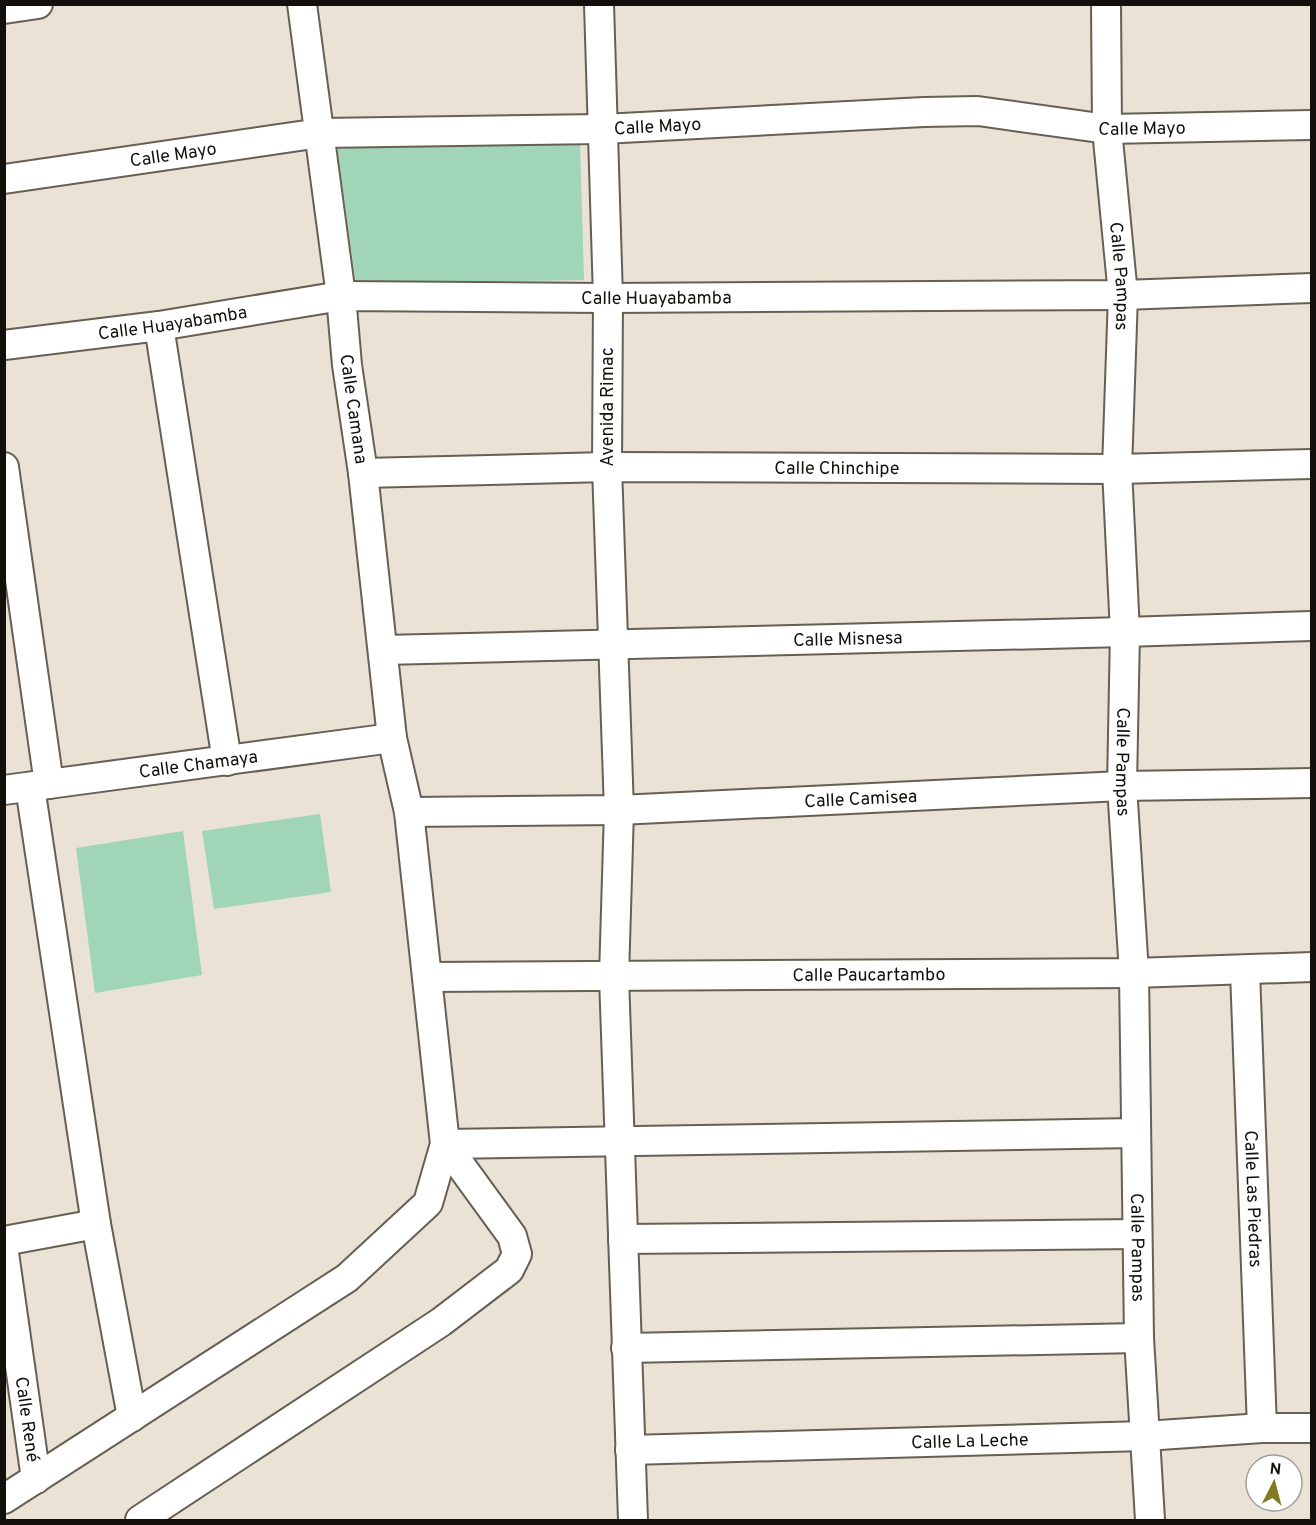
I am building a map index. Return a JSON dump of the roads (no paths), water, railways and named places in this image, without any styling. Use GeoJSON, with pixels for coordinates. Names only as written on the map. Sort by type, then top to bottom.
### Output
{"type":"FeatureCollection","features":[{"type":"Feature","properties":{"kind":"street"},"geometry":{"type":"LineString","coordinates":[[4,9],[38,4]]}},
{"type":"Feature","properties":{"kind":"street","name":"Calle Camana"},"geometry":{"type":"LineString","coordinates":[[302,4],[341,296],[347,364],[363,473],[392,738],[409,812],[445,1144]]}},
{"type":"Feature","properties":{"kind":"street","name":"Avenida Rimac"},"geometry":{"type":"LineString","coordinates":[[599,4],[608,298],[607,467],[619,810],[614,977],[633,1521]]}},
{"type":"Feature","properties":{"kind":"street","name":"Calle Pampas"},"geometry":{"type":"LineString","coordinates":[[1106,4],[1107,129],[1123,295],[1117,469],[1125,632],[1122,786],[1134,973],[1139,1338],[1150,1521]]}},
{"type":"Feature","properties":{"kind":"street","name":"Calle Mayo"},"geometry":{"type":"LineString","coordinates":[[4,179],[320,133],[603,129],[978,111],[1107,129],[1311,125]]}},
{"type":"Feature","properties":{"kind":"street","name":"Calle Huayabamba"},"geometry":{"type":"LineString","coordinates":[[4,345],[159,326],[341,296],[608,298],[1123,295],[1311,288]]}},
{"type":"Feature","properties":{"kind":"street"},"geometry":{"type":"LineString","coordinates":[[159,326],[227,761]]}},
{"type":"Feature","properties":{"kind":"street","name":"Calle Chinchipe"},"geometry":{"type":"LineString","coordinates":[[363,473],[607,467],[1117,469],[1311,464]]}},
{"type":"Feature","properties":{"kind":"street"},"geometry":{"type":"LineString","coordinates":[[4,467],[28,787],[96,1224],[132,1417]]}},
{"type":"Feature","properties":{"kind":"street","name":"Calle Misnesa"},"geometry":{"type":"LineString","coordinates":[[383,650],[1311,626]]}},
{"type":"Feature","properties":{"kind":"street","name":"Calle Chamaya"},"geometry":{"type":"LineString","coordinates":[[28,787],[392,738]]}},
{"type":"Feature","properties":{"kind":"street","name":"Calle Camisea"},"geometry":{"type":"LineString","coordinates":[[409,812],[619,810],[1122,786],[1311,783]]}},
{"type":"Feature","properties":{"kind":"street","name":"Calle Paucartambo"},"geometry":{"type":"LineString","coordinates":[[427,977],[1134,973],[1311,967]]}},
{"type":"Feature","properties":{"kind":"street","name":"Calle Las Piedras"},"geometry":{"type":"LineString","coordinates":[[1245,970],[1262,1428]]}},
{"type":"Feature","properties":{"kind":"street"},"geometry":{"type":"LineString","coordinates":[[445,1144],[1136,1133]]}},
{"type":"Feature","properties":{"kind":"street"},"geometry":{"type":"LineString","coordinates":[[4,1499],[346,1278],[428,1203],[445,1144]]}},
{"type":"Feature","properties":{"kind":"street"},"geometry":{"type":"LineString","coordinates":[[140,1521],[441,1322],[509,1270],[516,1254],[512,1236],[445,1144]]}},
{"type":"Feature","properties":{"kind":"street"},"geometry":{"type":"LineString","coordinates":[[4,1241],[96,1224]]}},
{"type":"Feature","properties":{"kind":"street"},"geometry":{"type":"LineString","coordinates":[[623,1239],[1137,1234]]}},
{"type":"Feature","properties":{"kind":"street","name":"Calle René"},"geometry":{"type":"LineString","coordinates":[[4,1253],[36,1479]]}},
{"type":"Feature","properties":{"kind":"street"},"geometry":{"type":"LineString","coordinates":[[626,1348],[1139,1338]]}},
{"type":"Feature","properties":{"kind":"street","name":"Calle La Leche"},"geometry":{"type":"LineString","coordinates":[[630,1450],[1145,1436],[1262,1428],[1311,1428]]}}]}
